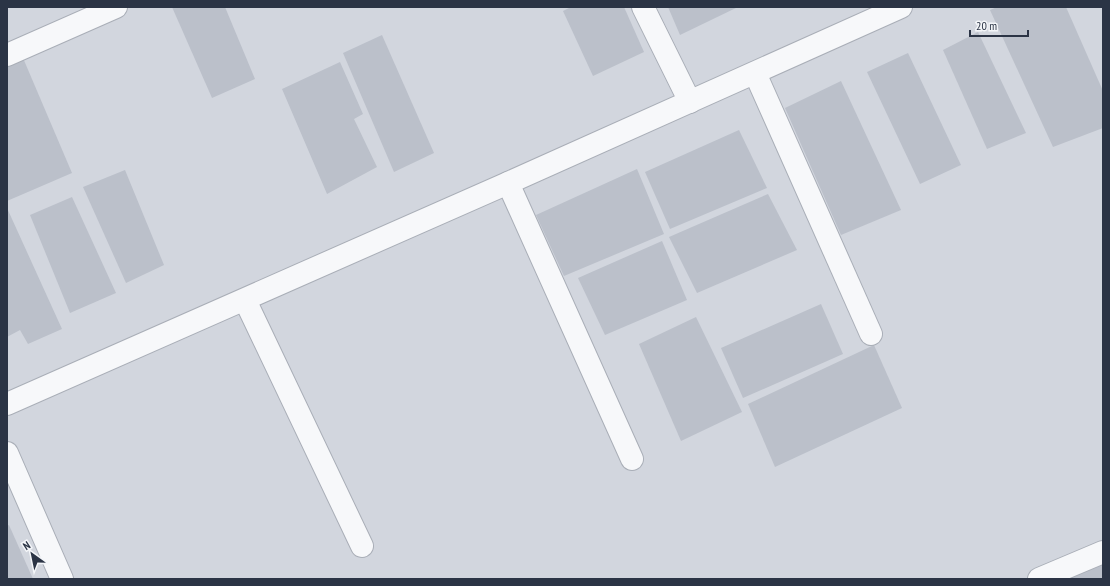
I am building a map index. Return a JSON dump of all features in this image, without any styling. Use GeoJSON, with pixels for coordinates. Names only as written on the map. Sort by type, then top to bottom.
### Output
{"type":"FeatureCollection","features":[{"type":"Feature","properties":{"kind":"street"},"geometry":{"type":"LineString","coordinates":[[7,55],[116,7]]}},
{"type":"Feature","properties":{"kind":"street"},"geometry":{"type":"LineString","coordinates":[[643,7],[690,102]]}},
{"type":"Feature","properties":{"kind":"street"},"geometry":{"type":"LineString","coordinates":[[7,404],[245,300],[901,7]]}},
{"type":"Feature","properties":{"kind":"street"},"geometry":{"type":"LineString","coordinates":[[755,73],[872,334]]}},
{"type":"Feature","properties":{"kind":"street"},"geometry":{"type":"LineString","coordinates":[[508,183],[632,459]]}},
{"type":"Feature","properties":{"kind":"street"},"geometry":{"type":"LineString","coordinates":[[245,300],[362,546]]}},
{"type":"Feature","properties":{"kind":"street"},"geometry":{"type":"LineString","coordinates":[[7,453],[62,579]]}},
{"type":"Feature","properties":{"kind":"street"},"geometry":{"type":"LineString","coordinates":[[1039,579],[1103,552]]}},
{"type":"Feature","properties":{"kind":"shaded area"},"geometry":{"type":"Polygon","coordinates":[[[7,7],[1103,7],[1103,579],[7,579],[7,7]]]}},
{"type":"Feature","properties":{"kind":"building"},"geometry":{"type":"Polygon","coordinates":[[[172,7],[225,7],[255,79],[212,98],[172,7]]]}},
{"type":"Feature","properties":{"kind":"building"},"geometry":{"type":"Polygon","coordinates":[[[571,7],[624,7],[644,52],[593,76],[563,11],[571,7]]]}},
{"type":"Feature","properties":{"kind":"building"},"geometry":{"type":"Polygon","coordinates":[[[668,7],[738,7],[680,35],[668,7]]]}},
{"type":"Feature","properties":{"kind":"building"},"geometry":{"type":"Polygon","coordinates":[[[997,7],[1066,7],[1103,91],[1103,128],[1053,147],[990,10],[997,7]]]}},
{"type":"Feature","properties":{"kind":"building"},"geometry":{"type":"Polygon","coordinates":[[[978,32],[1026,133],[987,149],[943,50],[978,32]]]}},
{"type":"Feature","properties":{"kind":"building"},"geometry":{"type":"Polygon","coordinates":[[[382,35],[434,153],[394,172],[343,53],[382,35]]]}},
{"type":"Feature","properties":{"kind":"building"},"geometry":{"type":"Polygon","coordinates":[[[908,53],[961,165],[920,184],[867,72],[908,53]]]}},
{"type":"Feature","properties":{"kind":"building"},"geometry":{"type":"Polygon","coordinates":[[[23,58],[72,173],[7,201],[7,65],[23,58]]]}},
{"type":"Feature","properties":{"kind":"building"},"geometry":{"type":"Polygon","coordinates":[[[340,62],[363,114],[354,119],[377,167],[327,194],[282,89],[340,62]]]}},
{"type":"Feature","properties":{"kind":"building"},"geometry":{"type":"Polygon","coordinates":[[[841,81],[901,210],[841,235],[785,108],[841,81]]]}},
{"type":"Feature","properties":{"kind":"building"},"geometry":{"type":"Polygon","coordinates":[[[739,130],[767,188],[670,229],[645,172],[739,130]]]}},
{"type":"Feature","properties":{"kind":"building"},"geometry":{"type":"Polygon","coordinates":[[[637,169],[664,234],[564,276],[536,215],[637,169]]]}},
{"type":"Feature","properties":{"kind":"building"},"geometry":{"type":"Polygon","coordinates":[[[125,170],[164,265],[126,283],[83,187],[125,170]]]}},
{"type":"Feature","properties":{"kind":"building"},"geometry":{"type":"Polygon","coordinates":[[[768,194],[797,250],[697,293],[669,237],[768,194]]]}},
{"type":"Feature","properties":{"kind":"building"},"geometry":{"type":"Polygon","coordinates":[[[72,197],[116,293],[70,313],[30,215],[72,197]]]}},
{"type":"Feature","properties":{"kind":"building"},"geometry":{"type":"Polygon","coordinates":[[[7,208],[62,329],[28,344],[20,330],[7,337],[7,208]]]}},
{"type":"Feature","properties":{"kind":"building"},"geometry":{"type":"Polygon","coordinates":[[[662,241],[687,300],[605,335],[578,278],[662,241]]]}},
{"type":"Feature","properties":{"kind":"building"},"geometry":{"type":"Polygon","coordinates":[[[821,304],[843,354],[743,398],[721,348],[821,304]]]}},
{"type":"Feature","properties":{"kind":"building"},"geometry":{"type":"Polygon","coordinates":[[[696,317],[742,412],[681,441],[639,344],[696,317]]]}},
{"type":"Feature","properties":{"kind":"building"},"geometry":{"type":"Polygon","coordinates":[[[874,345],[902,408],[775,467],[748,404],[874,345]]]}},
{"type":"Feature","properties":{"kind":"building"},"geometry":{"type":"Polygon","coordinates":[[[9,525],[33,579],[7,579],[7,526],[9,525]]]}},
{"type":"Feature","properties":{"kind":"building"},"geometry":{"type":"Polygon","coordinates":[[[1103,562],[1103,579],[1062,579],[1103,562]]]}}]}
